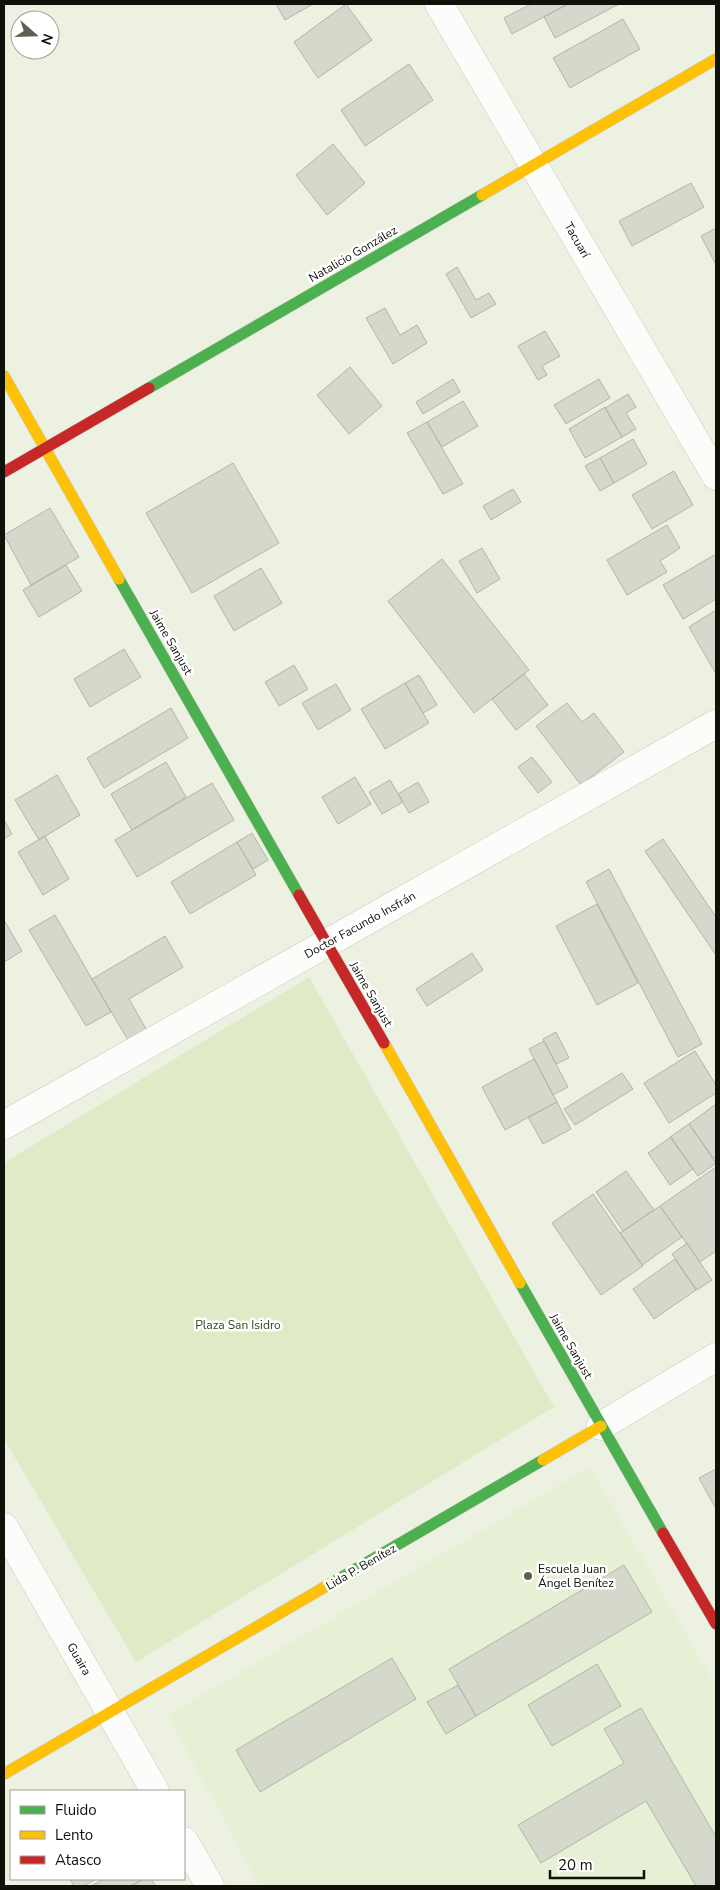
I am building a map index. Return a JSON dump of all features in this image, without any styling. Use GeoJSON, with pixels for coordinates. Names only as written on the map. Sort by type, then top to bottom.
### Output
{"type":"FeatureCollection","features":[{"type":"Feature","properties":{"kind":"street","name":"Tacuarí"},"geometry":{"type":"LineString","coordinates":[[438,4],[716,476]]}},
{"type":"Feature","properties":{"kind":"street","name":"Natalicio González"},"geometry":{"type":"LineString","coordinates":[[4,472],[716,59]]}},
{"type":"Feature","properties":{"kind":"street","name":"Jaime Sanjust"},"geometry":{"type":"LineString","coordinates":[[4,376],[326,944],[716,1624]]}},
{"type":"Feature","properties":{"kind":"street","name":"Doctor Facundo Insfrán"},"geometry":{"type":"LineString","coordinates":[[4,1126],[716,724]]}},
{"type":"Feature","properties":{"kind":"street","name":"Lida P. Benítez"},"geometry":{"type":"LineString","coordinates":[[4,1774],[110,1714],[716,1357]]}},
{"type":"Feature","properties":{"kind":"street","name":"Guaira"},"geometry":{"type":"LineString","coordinates":[[4,1527],[154,1790]]}},
{"type":"Feature","properties":{"kind":"street"},"geometry":{"type":"LineString","coordinates":[[185,1843],[210,1886]]}},
{"type":"Feature","properties":{"kind":"shaded area","name":"Escuela Juan Ángel Benítez"},"geometry":{"type":"Polygon","coordinates":[[[590,1467],[716,1686],[716,1886],[259,1886],[168,1715],[590,1467]]]}},
{"type":"Feature","properties":{"kind":"green space","name":"Plaza San Isidro"},"geometry":{"type":"Polygon","coordinates":[[[309,977],[554,1407],[136,1662],[4,1439],[4,1163],[309,977]]]}},
{"type":"Feature","properties":{"kind":"building"},"geometry":{"type":"Polygon","coordinates":[[[276,4],[313,4],[285,20],[276,4]]]}},
{"type":"Feature","properties":{"kind":"building"},"geometry":{"type":"Polygon","coordinates":[[[346,4],[372,40],[318,78],[294,42],[346,4]]]}},
{"type":"Feature","properties":{"kind":"building"},"geometry":{"type":"Polygon","coordinates":[[[531,4],[568,4],[512,34],[504,18],[531,4]]]}},
{"type":"Feature","properties":{"kind":"building"},"geometry":{"type":"Polygon","coordinates":[[[568,4],[619,4],[555,38],[544,17],[568,4]]]}},
{"type":"Feature","properties":{"kind":"building"},"geometry":{"type":"Polygon","coordinates":[[[623,19],[640,49],[570,88],[553,58],[623,19]]]}},
{"type":"Feature","properties":{"kind":"building"},"geometry":{"type":"Polygon","coordinates":[[[409,64],[433,100],[365,146],[341,110],[409,64]]]}},
{"type":"Feature","properties":{"kind":"building"},"geometry":{"type":"Polygon","coordinates":[[[333,144],[365,183],[327,215],[296,175],[333,144]]]}},
{"type":"Feature","properties":{"kind":"building"},"geometry":{"type":"Polygon","coordinates":[[[691,183],[704,207],[632,246],[619,221],[691,183]]]}},
{"type":"Feature","properties":{"kind":"building"},"geometry":{"type":"Polygon","coordinates":[[[716,228],[716,265],[701,236],[716,228]]]}},
{"type":"Feature","properties":{"kind":"building"},"geometry":{"type":"Polygon","coordinates":[[[457,267],[476,300],[489,293],[496,304],[471,318],[446,274],[457,267]]]}},
{"type":"Feature","properties":{"kind":"building"},"geometry":{"type":"Polygon","coordinates":[[[385,308],[400,335],[417,325],[427,343],[393,364],[366,318],[385,308]]]}},
{"type":"Feature","properties":{"kind":"building"},"geometry":{"type":"Polygon","coordinates":[[[545,331],[560,356],[542,366],[547,375],[538,380],[518,346],[545,331]]]}},
{"type":"Feature","properties":{"kind":"building"},"geometry":{"type":"Polygon","coordinates":[[[350,367],[382,406],[349,434],[317,395],[350,367]]]}},
{"type":"Feature","properties":{"kind":"building"},"geometry":{"type":"Polygon","coordinates":[[[453,379],[460,392],[423,414],[416,402],[453,379]]]}},
{"type":"Feature","properties":{"kind":"building"},"geometry":{"type":"Polygon","coordinates":[[[599,379],[610,398],[566,424],[554,405],[599,379]]]}},
{"type":"Feature","properties":{"kind":"building"},"geometry":{"type":"Polygon","coordinates":[[[628,394],[636,407],[626,413],[636,429],[622,437],[605,408],[628,394]]]}},
{"type":"Feature","properties":{"kind":"building"},"geometry":{"type":"Polygon","coordinates":[[[463,401],[478,426],[442,447],[427,422],[463,401]]]}},
{"type":"Feature","properties":{"kind":"building"},"geometry":{"type":"Polygon","coordinates":[[[605,407],[622,437],[585,458],[569,429],[605,407]]]}},
{"type":"Feature","properties":{"kind":"building"},"geometry":{"type":"Polygon","coordinates":[[[427,422],[463,484],[443,494],[407,433],[427,422]]]}},
{"type":"Feature","properties":{"kind":"building"},"geometry":{"type":"Polygon","coordinates":[[[633,439],[647,464],[614,483],[600,458],[633,439]]]}},
{"type":"Feature","properties":{"kind":"building"},"geometry":{"type":"Polygon","coordinates":[[[600,458],[614,483],[600,491],[585,466],[600,458]]]}},
{"type":"Feature","properties":{"kind":"building"},"geometry":{"type":"Polygon","coordinates":[[[233,463],[279,543],[192,593],[146,513],[233,463]]]}},
{"type":"Feature","properties":{"kind":"building"},"geometry":{"type":"Polygon","coordinates":[[[674,471],[693,505],[652,529],[632,495],[674,471]]]}},
{"type":"Feature","properties":{"kind":"building"},"geometry":{"type":"Polygon","coordinates":[[[513,489],[521,502],[491,520],[483,506],[513,489]]]}},
{"type":"Feature","properties":{"kind":"building"},"geometry":{"type":"Polygon","coordinates":[[[50,508],[79,557],[31,585],[4,535],[50,508]]]}},
{"type":"Feature","properties":{"kind":"building"},"geometry":{"type":"Polygon","coordinates":[[[667,525],[680,548],[660,561],[667,572],[627,595],[607,560],[667,525]]]}},
{"type":"Feature","properties":{"kind":"building"},"geometry":{"type":"Polygon","coordinates":[[[482,548],[500,579],[477,593],[459,561],[482,548]]]}},
{"type":"Feature","properties":{"kind":"building"},"geometry":{"type":"Polygon","coordinates":[[[716,554],[716,599],[683,619],[663,585],[716,554]]]}},
{"type":"Feature","properties":{"kind":"building"},"geometry":{"type":"Polygon","coordinates":[[[442,559],[529,670],[474,713],[388,601],[442,559]]]}},
{"type":"Feature","properties":{"kind":"building"},"geometry":{"type":"Polygon","coordinates":[[[66,565],[82,591],[39,617],[23,590],[66,565]]]}},
{"type":"Feature","properties":{"kind":"building"},"geometry":{"type":"Polygon","coordinates":[[[261,568],[282,603],[234,631],[214,596],[261,568]]]}},
{"type":"Feature","properties":{"kind":"building"},"geometry":{"type":"Polygon","coordinates":[[[716,610],[716,674],[689,627],[716,610]]]}},
{"type":"Feature","properties":{"kind":"building"},"geometry":{"type":"Polygon","coordinates":[[[124,649],[141,677],[90,707],[74,679],[124,649]]]}},
{"type":"Feature","properties":{"kind":"building"},"geometry":{"type":"Polygon","coordinates":[[[294,665],[308,689],[279,706],[265,682],[294,665]]]}},
{"type":"Feature","properties":{"kind":"building"},"geometry":{"type":"Polygon","coordinates":[[[524,674],[548,705],[516,730],[492,699],[524,674]]]}},
{"type":"Feature","properties":{"kind":"building"},"geometry":{"type":"Polygon","coordinates":[[[419,675],[437,705],[423,713],[405,683],[419,675]]]}},
{"type":"Feature","properties":{"kind":"building"},"geometry":{"type":"Polygon","coordinates":[[[405,683],[429,723],[385,749],[361,709],[405,683]]]}},
{"type":"Feature","properties":{"kind":"building"},"geometry":{"type":"Polygon","coordinates":[[[336,684],[351,710],[318,730],[302,703],[336,684]]]}},
{"type":"Feature","properties":{"kind":"building"},"geometry":{"type":"Polygon","coordinates":[[[567,703],[582,722],[594,713],[624,752],[581,785],[536,726],[567,703]]]}},
{"type":"Feature","properties":{"kind":"building"},"geometry":{"type":"Polygon","coordinates":[[[171,708],[188,738],[104,788],[87,758],[171,708]]]}},
{"type":"Feature","properties":{"kind":"building"},"geometry":{"type":"Polygon","coordinates":[[[532,757],[552,782],[538,793],[518,767],[532,757]]]}},
{"type":"Feature","properties":{"kind":"building"},"geometry":{"type":"Polygon","coordinates":[[[166,762],[186,797],[132,830],[111,794],[166,762]]]}},
{"type":"Feature","properties":{"kind":"building"},"geometry":{"type":"Polygon","coordinates":[[[57,775],[80,815],[39,840],[15,800],[57,775]]]}},
{"type":"Feature","properties":{"kind":"building"},"geometry":{"type":"Polygon","coordinates":[[[355,777],[371,804],[338,824],[322,797],[355,777]]]}},
{"type":"Feature","properties":{"kind":"building"},"geometry":{"type":"Polygon","coordinates":[[[390,780],[403,802],[382,814],[369,792],[390,780]]]}},
{"type":"Feature","properties":{"kind":"building"},"geometry":{"type":"Polygon","coordinates":[[[418,782],[429,802],[409,813],[398,794],[418,782]]]}},
{"type":"Feature","properties":{"kind":"building"},"geometry":{"type":"Polygon","coordinates":[[[212,783],[234,820],[137,877],[115,840],[212,783]]]}},
{"type":"Feature","properties":{"kind":"building"},"geometry":{"type":"Polygon","coordinates":[[[4,820],[12,834],[4,839],[4,820]]]}},
{"type":"Feature","properties":{"kind":"building"},"geometry":{"type":"Polygon","coordinates":[[[252,833],[268,860],[253,869],[237,842],[252,833]]]}},
{"type":"Feature","properties":{"kind":"building"},"geometry":{"type":"Polygon","coordinates":[[[45,836],[69,879],[43,895],[18,852],[45,836]]]}},
{"type":"Feature","properties":{"kind":"building"},"geometry":{"type":"Polygon","coordinates":[[[663,839],[716,917],[716,955],[645,851],[663,839]]]}},
{"type":"Feature","properties":{"kind":"building"},"geometry":{"type":"Polygon","coordinates":[[[237,842],[256,875],[190,914],[171,882],[237,842]]]}},
{"type":"Feature","properties":{"kind":"building"},"geometry":{"type":"Polygon","coordinates":[[[609,869],[702,1044],[678,1057],[586,882],[609,869]]]}},
{"type":"Feature","properties":{"kind":"building"},"geometry":{"type":"Polygon","coordinates":[[[597,904],[638,983],[597,1005],[556,926],[597,904]]]}},
{"type":"Feature","properties":{"kind":"building"},"geometry":{"type":"Polygon","coordinates":[[[55,915],[111,1012],[86,1026],[29,930],[55,915]]]}},
{"type":"Feature","properties":{"kind":"building"},"geometry":{"type":"Polygon","coordinates":[[[4,920],[22,951],[4,962],[4,920]]]}},
{"type":"Feature","properties":{"kind":"building"},"geometry":{"type":"Polygon","coordinates":[[[165,936],[183,967],[129,999],[146,1029],[128,1040],[92,979],[165,936]]]}},
{"type":"Feature","properties":{"kind":"building"},"geometry":{"type":"Polygon","coordinates":[[[472,953],[483,970],[427,1006],[416,989],[472,953]]]}},
{"type":"Feature","properties":{"kind":"building"},"geometry":{"type":"Polygon","coordinates":[[[556,1032],[569,1058],[556,1064],[543,1039],[556,1032]]]}},
{"type":"Feature","properties":{"kind":"building"},"geometry":{"type":"Polygon","coordinates":[[[544,1041],[568,1087],[553,1095],[529,1049],[544,1041]]]}},
{"type":"Feature","properties":{"kind":"building"},"geometry":{"type":"Polygon","coordinates":[[[695,1051],[716,1085],[716,1093],[669,1123],[644,1083],[695,1051]]]}},
{"type":"Feature","properties":{"kind":"building"},"geometry":{"type":"Polygon","coordinates":[[[534,1059],[557,1102],[505,1130],[482,1087],[534,1059]]]}},
{"type":"Feature","properties":{"kind":"building"},"geometry":{"type":"Polygon","coordinates":[[[622,1073],[633,1089],[575,1125],[564,1109],[622,1073]]]}},
{"type":"Feature","properties":{"kind":"building"},"geometry":{"type":"Polygon","coordinates":[[[557,1102],[571,1129],[543,1144],[528,1117],[557,1102]]]}},
{"type":"Feature","properties":{"kind":"building"},"geometry":{"type":"Polygon","coordinates":[[[716,1104],[716,1158],[714,1159],[689,1124],[716,1104]]]}},
{"type":"Feature","properties":{"kind":"building"},"geometry":{"type":"Polygon","coordinates":[[[689,1124],[716,1163],[698,1176],[670,1137],[689,1124]]]}},
{"type":"Feature","properties":{"kind":"building"},"geometry":{"type":"Polygon","coordinates":[[[671,1137],[693,1169],[670,1185],[648,1153],[671,1137]]]}},
{"type":"Feature","properties":{"kind":"building"},"geometry":{"type":"Polygon","coordinates":[[[716,1167],[716,1251],[700,1262],[660,1206],[716,1167]]]}},
{"type":"Feature","properties":{"kind":"building"},"geometry":{"type":"Polygon","coordinates":[[[626,1171],[654,1210],[623,1231],[596,1192],[626,1171]]]}},
{"type":"Feature","properties":{"kind":"building"},"geometry":{"type":"Polygon","coordinates":[[[593,1194],[643,1266],[601,1295],[552,1223],[593,1194]]]}},
{"type":"Feature","properties":{"kind":"building"},"geometry":{"type":"Polygon","coordinates":[[[660,1206],[682,1237],[642,1265],[620,1233],[660,1206]]]}},
{"type":"Feature","properties":{"kind":"building"},"geometry":{"type":"Polygon","coordinates":[[[687,1243],[712,1280],[697,1290],[672,1254],[687,1243]]]}},
{"type":"Feature","properties":{"kind":"building"},"geometry":{"type":"Polygon","coordinates":[[[675,1259],[696,1290],[654,1319],[633,1289],[675,1259]]]}},
{"type":"Feature","properties":{"kind":"building"},"geometry":{"type":"Polygon","coordinates":[[[716,1469],[716,1509],[699,1478],[716,1469]]]}},
{"type":"Feature","properties":{"kind":"building"},"geometry":{"type":"Polygon","coordinates":[[[624,1565],[652,1612],[476,1716],[449,1669],[624,1565]]]}},
{"type":"Feature","properties":{"kind":"building"},"geometry":{"type":"Polygon","coordinates":[[[392,1658],[416,1699],[260,1792],[236,1750],[392,1658]]]}},
{"type":"Feature","properties":{"kind":"building"},"geometry":{"type":"Polygon","coordinates":[[[597,1664],[621,1706],[552,1746],[528,1705],[597,1664]]]}},
{"type":"Feature","properties":{"kind":"building"},"geometry":{"type":"Polygon","coordinates":[[[458,1685],[476,1716],[446,1734],[427,1702],[458,1685]]]}},
{"type":"Feature","properties":{"kind":"building"},"geometry":{"type":"Polygon","coordinates":[[[641,1708],[716,1837],[716,1886],[696,1886],[646,1801],[541,1863],[518,1825],[624,1763],[604,1729],[641,1708]]]}},
{"type":"Feature","properties":{"kind":"building"},"geometry":{"type":"Polygon","coordinates":[[[71,1880],[94,1880],[84,1886],[74,1886],[71,1880]]]}},
{"type":"Feature","properties":{"kind":"building"},"geometry":{"type":"Polygon","coordinates":[[[102,1880],[141,1880],[131,1886],[91,1886],[102,1880]]]}},
{"type":"Feature","properties":{"kind":"building"},"geometry":{"type":"Polygon","coordinates":[[[141,1880],[152,1880],[156,1886],[131,1886],[141,1880]]]}},
{"type":"Feature","properties":{"kind":"traffic: fast"},"geometry":{"type":"LineString","coordinates":[[149,388],[482,195]]}},
{"type":"Feature","properties":{"kind":"traffic: fast"},"geometry":{"type":"LineString","coordinates":[[119,579],[299,895]]}},
{"type":"Feature","properties":{"kind":"traffic: fast"},"geometry":{"type":"LineString","coordinates":[[520,1283],[663,1533]]}},
{"type":"Feature","properties":{"kind":"traffic: fast"},"geometry":{"type":"LineString","coordinates":[[330,1584],[543,1460]]}},
{"type":"Feature","properties":{"kind":"traffic: slow"},"geometry":{"type":"LineString","coordinates":[[482,195],[716,59]]}},
{"type":"Feature","properties":{"kind":"traffic: slow"},"geometry":{"type":"LineString","coordinates":[[4,376],[119,579]]}},
{"type":"Feature","properties":{"kind":"traffic: slow"},"geometry":{"type":"LineString","coordinates":[[384,1043],[520,1283]]}},
{"type":"Feature","properties":{"kind":"traffic: slow"},"geometry":{"type":"LineString","coordinates":[[543,1460],[601,1426]]}},
{"type":"Feature","properties":{"kind":"traffic: slow"},"geometry":{"type":"LineString","coordinates":[[4,1774],[330,1584]]}},
{"type":"Feature","properties":{"kind":"traffic: jam"},"geometry":{"type":"LineString","coordinates":[[4,472],[149,388]]}},
{"type":"Feature","properties":{"kind":"traffic: jam"},"geometry":{"type":"LineString","coordinates":[[299,895],[384,1043]]}},
{"type":"Feature","properties":{"kind":"traffic: jam"},"geometry":{"type":"LineString","coordinates":[[663,1533],[716,1624]]}},
{"type":"Feature","properties":{"kind":"place","name":"Escuela Juan Ángel Benítez"},"geometry":{"type":"Point","coordinates":[528,1576]}}]}
